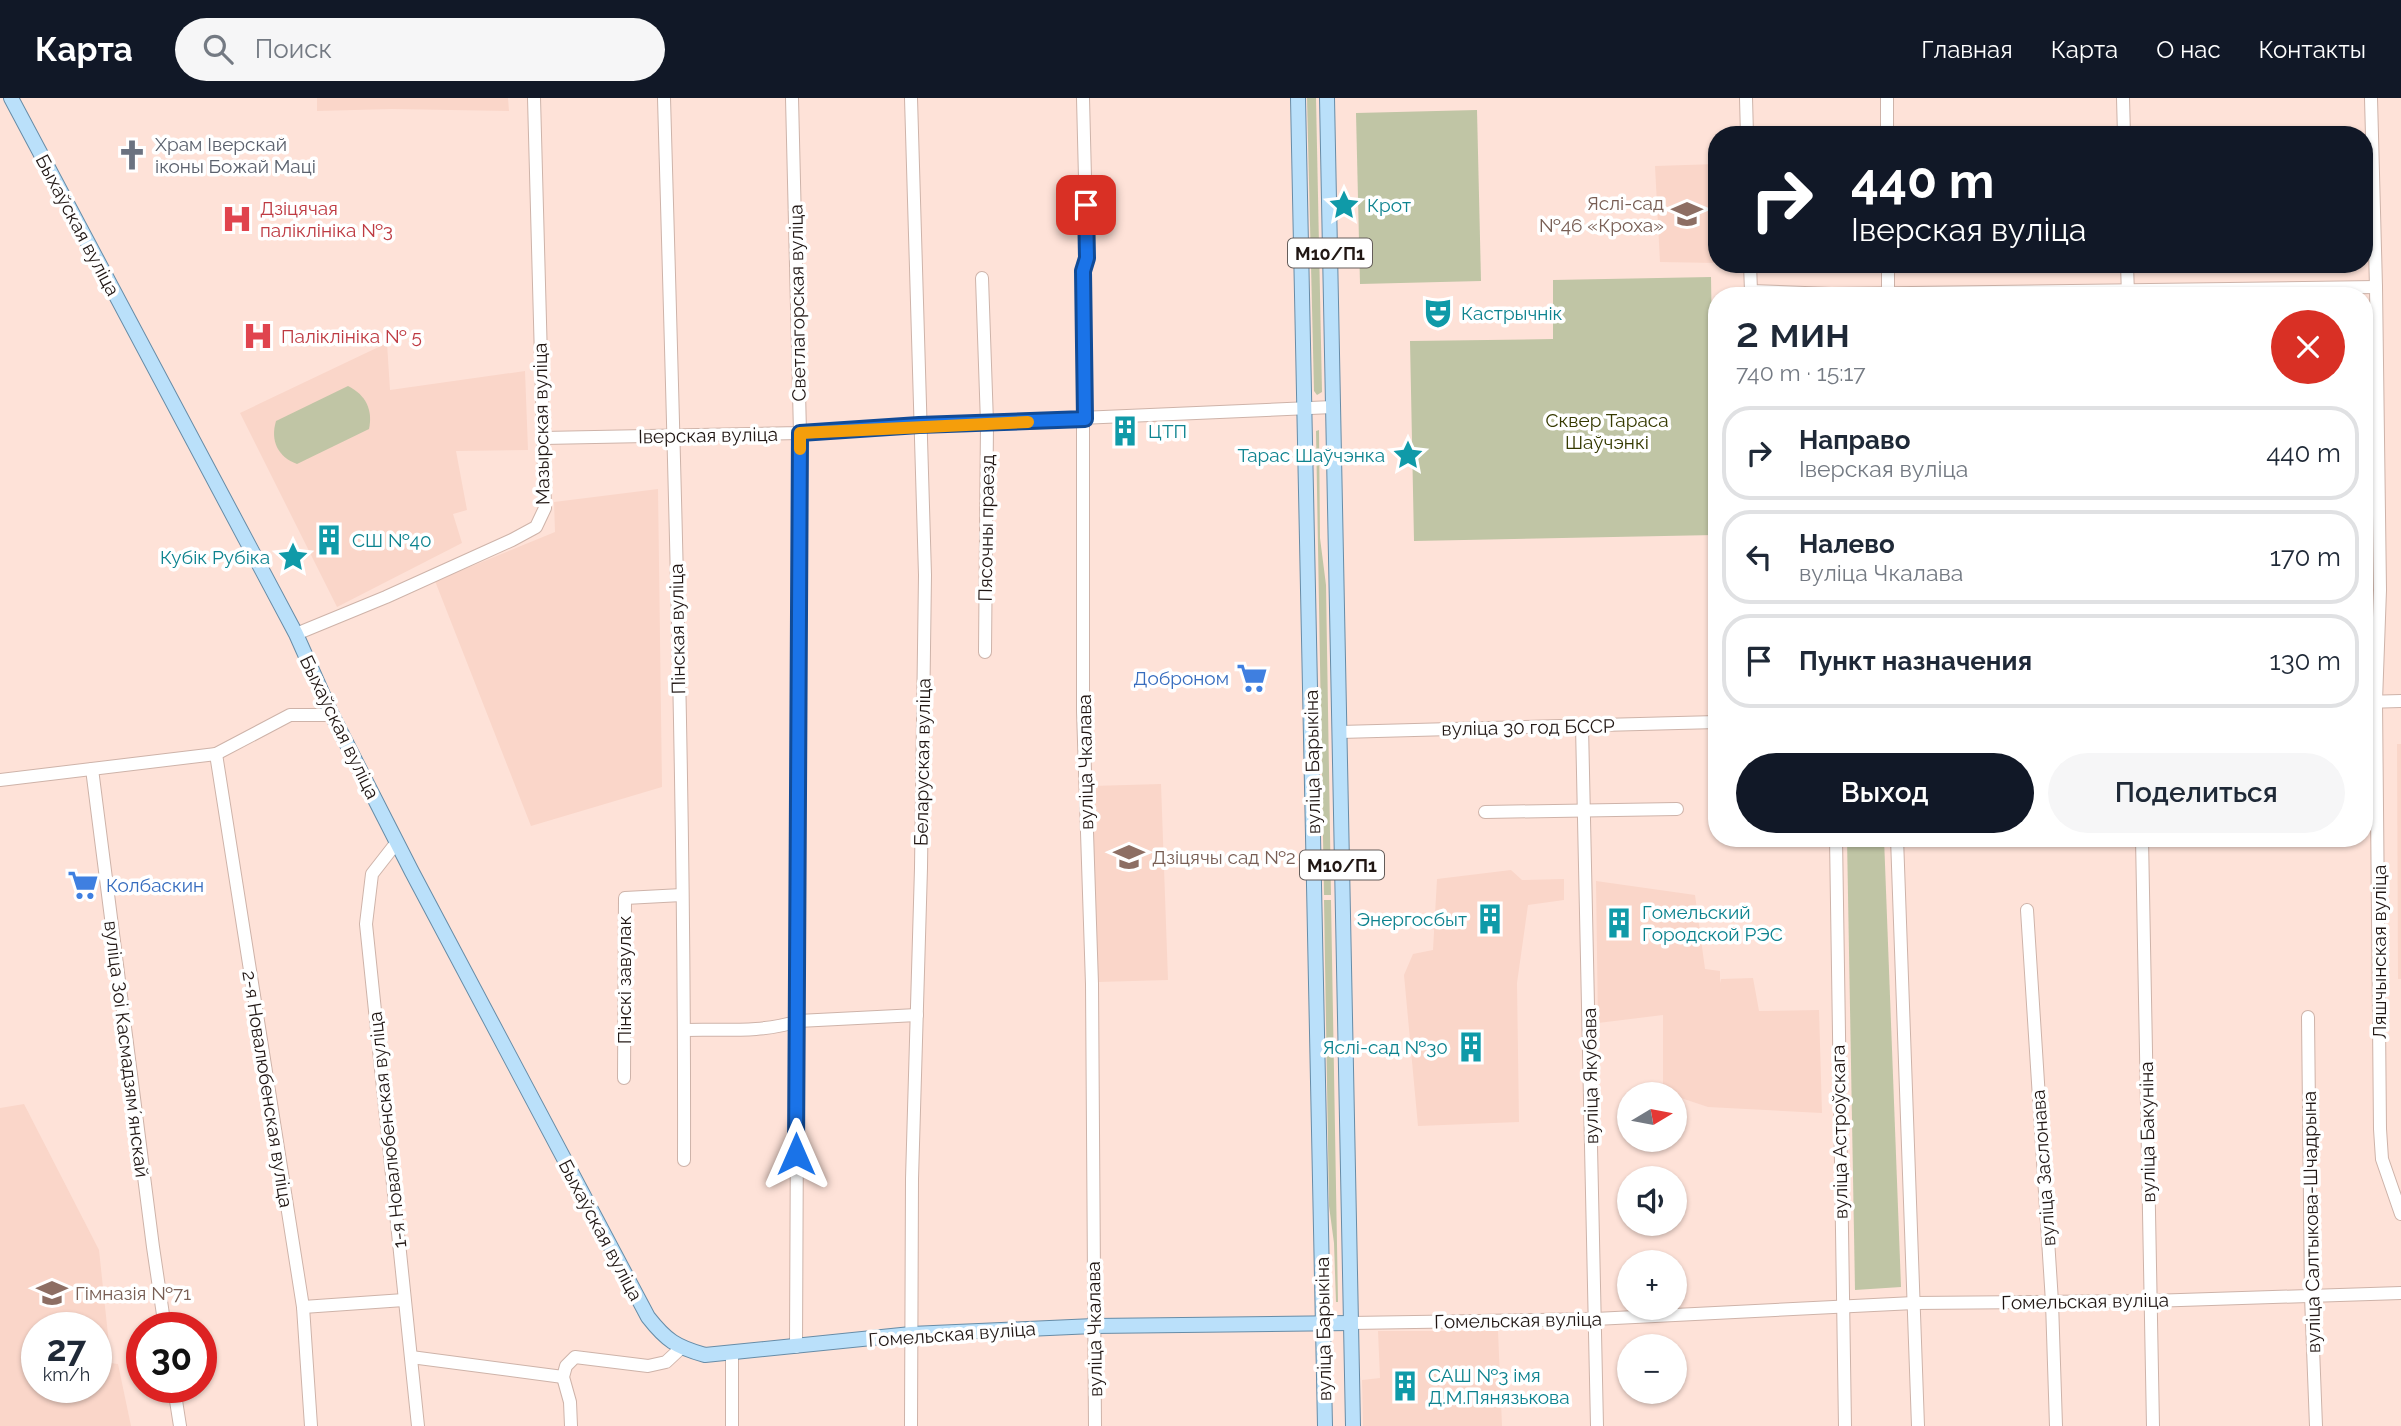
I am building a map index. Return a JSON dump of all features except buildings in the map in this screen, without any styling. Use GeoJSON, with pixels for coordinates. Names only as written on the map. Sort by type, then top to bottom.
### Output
{"type":"FeatureCollection","features":[{"type":"Feature","properties":{"kind":"main road","name":"Быхаўская вуліца"},"geometry":{"type":"LineString","coordinates":[[11,98],[296,634],[332,715],[397,842],[648,1317],[663,1336],[680,1348]]}},
{"type":"Feature","properties":{"kind":"main road","name":"вуліца Барыкіна"},"geometry":{"type":"LineString","coordinates":[[1298,98],[1325,1426]]}},
{"type":"Feature","properties":{"kind":"main road","name":"вуліца Барыкіна"},"geometry":{"type":"LineString","coordinates":[[1327,98],[1353,1426]]}},
{"type":"Feature","properties":{"kind":"main road","name":"Гомельская вуліца"},"geometry":{"type":"LineString","coordinates":[[680,1348],[705,1355],[911,1334],[1094,1326],[1351,1323]]}},
{"type":"Feature","properties":{"kind":"street","name":"Мазырская вуліца"},"geometry":{"type":"LineString","coordinates":[[296,634],[386,597],[536,527],[545,508],[534,98]]}},
{"type":"Feature","properties":{"kind":"street","name":"Пінская вуліца"},"geometry":{"type":"LineString","coordinates":[[664,98],[685,1030],[684,1160]]}},
{"type":"Feature","properties":{"kind":"street","name":"Светлагорская вуліца"},"geometry":{"type":"LineString","coordinates":[[792,98],[800,433],[796,1347]]}},
{"type":"Feature","properties":{"kind":"street","name":"Беларуская вуліца"},"geometry":{"type":"LineString","coordinates":[[911,98],[925,575],[911,1426]]}},
{"type":"Feature","properties":{"kind":"street","name":"вуліца Чкалава"},"geometry":{"type":"LineString","coordinates":[[1083,98],[1087,258],[1083,271],[1083,711],[1092,984],[1095,1426]]}},
{"type":"Feature","properties":{"kind":"street"},"geometry":{"type":"LineString","coordinates":[[1746,98],[1747,126]]}},
{"type":"Feature","properties":{"kind":"street"},"geometry":{"type":"LineString","coordinates":[[1887,98],[1887,126]]}},
{"type":"Feature","properties":{"kind":"street"},"geometry":{"type":"LineString","coordinates":[[2123,98],[2124,126]]}},
{"type":"Feature","properties":{"kind":"street","name":"Ляшчынская вуліца"},"geometry":{"type":"LineString","coordinates":[[2371,98],[2372,126]]}},
{"type":"Feature","properties":{"kind":"street","name":"Ляшчынская вуліца"},"geometry":{"type":"LineString","coordinates":[[2373,174],[2380,590],[2373,668]]}},
{"type":"Feature","properties":{"kind":"street","name":"Пясочны праезд"},"geometry":{"type":"LineString","coordinates":[[982,278],[987,423],[985,652]]}},
{"type":"Feature","properties":{"kind":"street","name":"Іверская вуліца"},"geometry":{"type":"LineString","coordinates":[[543,438],[800,433],[919,425],[1333,407]]}},
{"type":"Feature","properties":{"kind":"street"},"geometry":{"type":"LineString","coordinates":[[2373,701],[2401,701]]}},
{"type":"Feature","properties":{"kind":"street"},"geometry":{"type":"LineString","coordinates":[[0,780],[216,754],[290,715],[332,715]]}},
{"type":"Feature","properties":{"kind":"street","name":"вуліца 30 год БССР"},"geometry":{"type":"LineString","coordinates":[[1340,732],[1708,722]]}},
{"type":"Feature","properties":{"kind":"street","name":"вуліца Якубава"},"geometry":{"type":"LineString","coordinates":[[1582,726],[1597,1426]]}},
{"type":"Feature","properties":{"kind":"street","name":"2-я Новалюбенская вуліца"},"geometry":{"type":"LineString","coordinates":[[216,754],[303,1307],[311,1426]]}},
{"type":"Feature","properties":{"kind":"street","name":"вуліца Зоі Касмадзямʼянскай"},"geometry":{"type":"LineString","coordinates":[[92,769],[163,1312]]}},
{"type":"Feature","properties":{"kind":"street"},"geometry":{"type":"LineString","coordinates":[[1485,812],[1677,809]]}},
{"type":"Feature","properties":{"kind":"street","name":"Ляшчынская вуліца"},"geometry":{"type":"LineString","coordinates":[[2373,829],[2382,1159],[2401,1214]]}},
{"type":"Feature","properties":{"kind":"street","name":"1-я Новалюбенская вуліца"},"geometry":{"type":"LineString","coordinates":[[397,842],[372,874],[366,924],[418,1426]]}},
{"type":"Feature","properties":{"kind":"street","name":"вуліца Астроўскага"},"geometry":{"type":"LineString","coordinates":[[1836,847],[1845,1426]]}},
{"type":"Feature","properties":{"kind":"street"},"geometry":{"type":"LineString","coordinates":[[1897,847],[1918,1426]]}},
{"type":"Feature","properties":{"kind":"street","name":"вуліца Бакуніна"},"geometry":{"type":"LineString","coordinates":[[2142,847],[2153,1426]]}},
{"type":"Feature","properties":{"kind":"street","name":"Пінскі завулак"},"geometry":{"type":"LineString","coordinates":[[624,1078],[625,898],[682,895]]}},
{"type":"Feature","properties":{"kind":"street","name":"вуліца Заслонава"},"geometry":{"type":"LineString","coordinates":[[2027,910],[2052,1302],[2056,1426]]}},
{"type":"Feature","properties":{"kind":"street"},"geometry":{"type":"LineString","coordinates":[[685,1030],[749,1029],[783,1026],[798,1021],[917,1014]]}},
{"type":"Feature","properties":{"kind":"street","name":"вуліца Салтыкова-Шчадрына"},"geometry":{"type":"LineString","coordinates":[[2308,1017],[2311,1296],[2316,1426]]}},
{"type":"Feature","properties":{"kind":"street","name":"Гомельская вуліца"},"geometry":{"type":"LineString","coordinates":[[1351,1323],[1595,1319],[1914,1303],[2150,1301],[2401,1293]]}},
{"type":"Feature","properties":{"kind":"street"},"geometry":{"type":"LineString","coordinates":[[303,1307],[404,1300]]}},
{"type":"Feature","properties":{"kind":"street"},"geometry":{"type":"LineString","coordinates":[[571,1426],[570,1402],[563,1377],[566,1366],[575,1357],[648,1366],[666,1362],[680,1348]]}},
{"type":"Feature","properties":{"kind":"street"},"geometry":{"type":"LineString","coordinates":[[732,1353],[732,1426]]}},
{"type":"Feature","properties":{"kind":"street"},"geometry":{"type":"LineString","coordinates":[[411,1357],[563,1377]]}},
{"type":"Feature","properties":{"kind":"street"},"geometry":{"type":"LineString","coordinates":[[176,1403],[180,1426]]}},
{"type":"Feature","properties":{"kind":"shaded area"},"geometry":{"type":"Polygon","coordinates":[[[317,98],[508,98],[509,111],[317,111],[317,98]]]}},
{"type":"Feature","properties":{"kind":"shaded area","name":"Яслі-сад №46 «Кроха»"},"geometry":{"type":"Polygon","coordinates":[[[1708,164],[1708,263],[1660,262],[1655,166],[1708,164]]]}},
{"type":"Feature","properties":{"kind":"shaded area"},"geometry":{"type":"Polygon","coordinates":[[[387,343],[390,390],[525,371],[528,450],[456,451],[467,510],[453,514],[462,543],[337,607],[240,413],[387,343]]]}},
{"type":"Feature","properties":{"kind":"shaded area"},"geometry":{"type":"Polygon","coordinates":[[[658,489],[662,787],[531,826],[435,581],[555,532],[554,502],[658,489]]]}},
{"type":"Feature","properties":{"kind":"shaded area"},"geometry":{"type":"Polygon","coordinates":[[[2397,744],[2401,744],[2401,979],[2398,979],[2397,744]]]}},
{"type":"Feature","properties":{"kind":"shaded area","name":"Дзіцячы сад №2"},"geometry":{"type":"Polygon","coordinates":[[[1161,784],[1168,980],[1098,982],[1092,786],[1161,784]]]}},
{"type":"Feature","properties":{"kind":"shaded area"},"geometry":{"type":"Polygon","coordinates":[[[1511,870],[1522,880],[1564,879],[1564,900],[1528,905],[1517,983],[1519,1122],[1418,1126],[1404,975],[1413,954],[1433,950],[1437,879],[1511,870]]]}},
{"type":"Feature","properties":{"kind":"shaded area"},"geometry":{"type":"Polygon","coordinates":[[[1596,881],[1695,895],[1705,969],[1720,971],[1720,983],[1721,979],[1753,978],[1759,1011],[1819,1010],[1822,1113],[1708,1107],[1687,1100],[1687,1082],[1663,1082],[1663,1015],[1598,1023],[1596,881]]]}},
{"type":"Feature","properties":{"kind":"shaded area","name":"Гімназія №71"},"geometry":{"type":"Polygon","coordinates":[[[24,1104],[99,1250],[106,1312],[21,1312],[21,1403],[112,1403],[112,1363],[118,1364],[131,1426],[0,1426],[0,1108],[24,1104]]]}},
{"type":"Feature","properties":{"kind":"shaded area"},"geometry":{"type":"Polygon","coordinates":[[[1378,1331],[1498,1331],[1502,1426],[1363,1426],[1362,1380],[1380,1378],[1378,1331]]]}},
{"type":"Feature","properties":{"kind":"green space"},"geometry":{"type":"Polygon","coordinates":[[[1307,98],[1316,98],[1322,392],[1317,395],[1314,391],[1307,98]]]}},
{"type":"Feature","properties":{"kind":"green space"},"geometry":{"type":"Polygon","coordinates":[[[1477,110],[1481,281],[1360,284],[1356,113],[1477,110]]]}},
{"type":"Feature","properties":{"kind":"green space","name":"Сквер Тараса Шаўчэнкі"},"geometry":{"type":"Polygon","coordinates":[[[1711,277],[1711,287],[1708,287],[1708,535],[1414,541],[1410,341],[1553,339],[1553,280],[1711,277]]]}},
{"type":"Feature","properties":{"kind":"green space"},"geometry":{"type":"Polygon","coordinates":[[[348,386],[367,404],[369,429],[297,464],[280,453],[274,435],[276,421],[348,386]]]}},
{"type":"Feature","properties":{"kind":"green space"},"geometry":{"type":"Polygon","coordinates":[[[1319,430],[1320,538],[1326,585],[1331,895],[1324,895],[1316,431],[1319,430]]]}},
{"type":"Feature","properties":{"kind":"green space"},"geometry":{"type":"Polygon","coordinates":[[[1847,847],[1884,847],[1901,1287],[1855,1290],[1847,847]]]}},
{"type":"Feature","properties":{"kind":"green space"},"geometry":{"type":"Polygon","coordinates":[[[1324,900],[1331,900],[1338,1302],[1329,1206],[1324,900]]]}},
{"type":"Feature","properties":{"kind":"slow traffic"},"geometry":{"type":"LineString","coordinates":[[800,449],[800,433],[919,425],[1028,422]]}},
{"type":"Feature","properties":{"kind":"place","name":"Храм Іверскай іконы Божай Маці"},"geometry":{"type":"Point","coordinates":[132,155]}},
{"type":"Feature","properties":{"kind":"place","name":"Крот"},"geometry":{"type":"Point","coordinates":[1344,205]}},
{"type":"Feature","properties":{"kind":"place","name":"Яслі-сад №46 «Кроха»"},"geometry":{"type":"Point","coordinates":[1687,214]}},
{"type":"Feature","properties":{"kind":"place","name":"Дзіцячая паліклініка №3"},"geometry":{"type":"Point","coordinates":[237,219]}},
{"type":"Feature","properties":{"kind":"place","name":"Кастрычнік"},"geometry":{"type":"Point","coordinates":[1438,313]}},
{"type":"Feature","properties":{"kind":"place","name":"Паліклініка № 5"},"geometry":{"type":"Point","coordinates":[258,336]}},
{"type":"Feature","properties":{"kind":"place","name":"ЦТП"},"geometry":{"type":"Point","coordinates":[1125,431]}},
{"type":"Feature","properties":{"kind":"place","name":"Тарас Шаўчэнка"},"geometry":{"type":"Point","coordinates":[1408,455]}},
{"type":"Feature","properties":{"kind":"place","name":"СШ №40"},"geometry":{"type":"Point","coordinates":[329,540]}},
{"type":"Feature","properties":{"kind":"place","name":"Кубік Рубіка"},"geometry":{"type":"Point","coordinates":[293,557]}},
{"type":"Feature","properties":{"kind":"place","name":"Доброном"},"geometry":{"type":"Point","coordinates":[1252,678]}},
{"type":"Feature","properties":{"kind":"place","name":"Дзіцячы сад №2"},"geometry":{"type":"Point","coordinates":[1129,857]}},
{"type":"Feature","properties":{"kind":"place","name":"Колбаскин"},"geometry":{"type":"Point","coordinates":[83,885]}},
{"type":"Feature","properties":{"kind":"place","name":"Энергосбыт"},"geometry":{"type":"Point","coordinates":[1490,919]}},
{"type":"Feature","properties":{"kind":"place","name":"Гомельский Городской РЭС"},"geometry":{"type":"Point","coordinates":[1619,923]}},
{"type":"Feature","properties":{"kind":"place","name":"Яслі-сад №30"},"geometry":{"type":"Point","coordinates":[1471,1047]}},
{"type":"Feature","properties":{"kind":"place","name":"Гімназія №71"},"geometry":{"type":"Point","coordinates":[52,1293]}},
{"type":"Feature","properties":{"kind":"place","name":"САШ №3 імя Д.М.Пянязькова"},"geometry":{"type":"Point","coordinates":[1405,1386]}},
{"type":"Feature","properties":{"kind":"route"},"geometry":{"type":"LineString","coordinates":[[796,1154],[799,993],[800,433],[919,425],[1085,419],[1083,271],[1087,258],[1086,205]]}}]}
